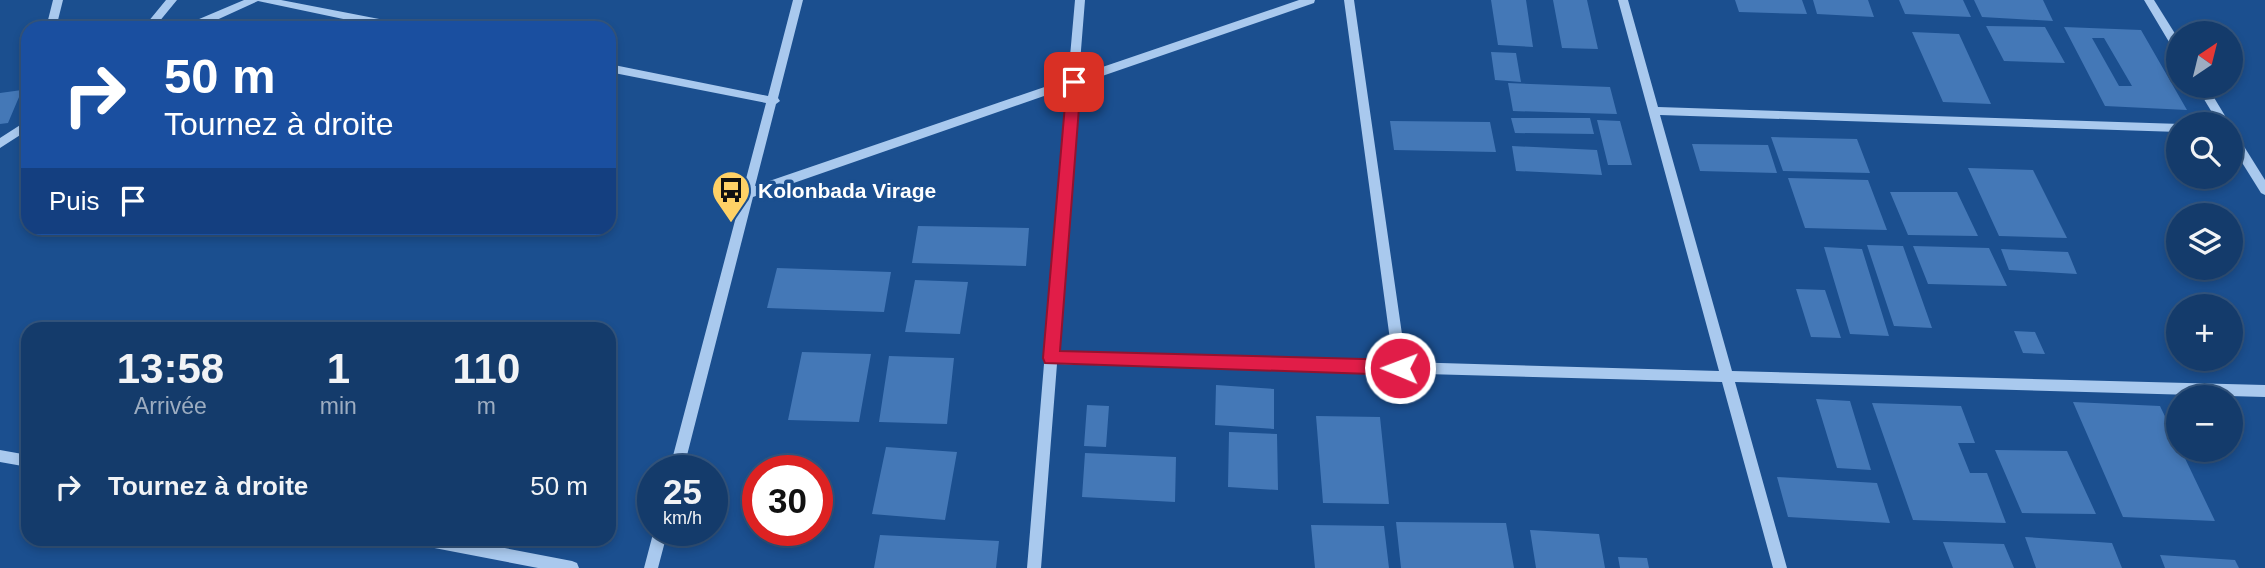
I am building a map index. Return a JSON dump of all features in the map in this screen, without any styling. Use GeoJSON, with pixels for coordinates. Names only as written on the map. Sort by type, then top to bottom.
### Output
{"type":"FeatureCollection","features":[{"type":"Feature","properties":{"kind":"street"},"geometry":{"type":"LineString","coordinates":[[53,21],[58,0]]}},
{"type":"Feature","properties":{"kind":"street"},"geometry":{"type":"LineString","coordinates":[[154,21],[172,0]]}},
{"type":"Feature","properties":{"kind":"street"},"geometry":{"type":"LineString","coordinates":[[205,21],[254,0]]}},
{"type":"Feature","properties":{"kind":"street"},"geometry":{"type":"LineString","coordinates":[[262,0],[369,21]]}},
{"type":"Feature","properties":{"kind":"street"},"geometry":{"type":"LineString","coordinates":[[680,455],[798,0]]}},
{"type":"Feature","properties":{"kind":"street"},"geometry":{"type":"LineString","coordinates":[[1034,568],[1080,0]]}},
{"type":"Feature","properties":{"kind":"street"},"geometry":{"type":"LineString","coordinates":[[750,193],[1310,0]]}},
{"type":"Feature","properties":{"kind":"street"},"geometry":{"type":"LineString","coordinates":[[1349,0],[1400,368]]}},
{"type":"Feature","properties":{"kind":"street"},"geometry":{"type":"LineString","coordinates":[[1623,0],[1780,568]]}},
{"type":"Feature","properties":{"kind":"street"},"geometry":{"type":"LineString","coordinates":[[2149,0],[2166,28]]}},
{"type":"Feature","properties":{"kind":"street"},"geometry":{"type":"LineString","coordinates":[[616,69],[774,101]]}},
{"type":"Feature","properties":{"kind":"street"},"geometry":{"type":"LineString","coordinates":[[1654,111],[2166,128]]}},
{"type":"Feature","properties":{"kind":"street"},"geometry":{"type":"LineString","coordinates":[[0,144],[21,127]]}},
{"type":"Feature","properties":{"kind":"street"},"geometry":{"type":"LineString","coordinates":[[2243,154],[2265,190]]}},
{"type":"Feature","properties":{"kind":"street"},"geometry":{"type":"LineString","coordinates":[[1051,358],[2265,391]]}},
{"type":"Feature","properties":{"kind":"street"},"geometry":{"type":"LineString","coordinates":[[0,456],[21,460]]}},
{"type":"Feature","properties":{"kind":"street"},"geometry":{"type":"LineString","coordinates":[[460,546],[572,568]]}},
{"type":"Feature","properties":{"kind":"street"},"geometry":{"type":"LineString","coordinates":[[650,568],[656,546]]}},
{"type":"Feature","properties":{"kind":"building"},"geometry":{"type":"Polygon","coordinates":[[[1491,0],[1526,0],[1533,47],[1498,45],[1491,0]]]}},
{"type":"Feature","properties":{"kind":"building"},"geometry":{"type":"Polygon","coordinates":[[[1553,0],[1587,0],[1598,49],[1562,48],[1553,0]]]}},
{"type":"Feature","properties":{"kind":"building"},"geometry":{"type":"Polygon","coordinates":[[[1735,0],[1802,0],[1807,14],[1739,12],[1735,0]]]}},
{"type":"Feature","properties":{"kind":"building"},"geometry":{"type":"Polygon","coordinates":[[[1813,0],[1868,0],[1874,17],[1817,14],[1813,0]]]}},
{"type":"Feature","properties":{"kind":"building"},"geometry":{"type":"Polygon","coordinates":[[[1899,0],[1963,0],[1971,17],[1905,14],[1899,0]]]}},
{"type":"Feature","properties":{"kind":"building"},"geometry":{"type":"Polygon","coordinates":[[[1974,0],[2043,0],[2053,21],[1982,17],[1974,0]]]}},
{"type":"Feature","properties":{"kind":"building"},"geometry":{"type":"Polygon","coordinates":[[[1986,26],[2045,27],[2065,63],[2004,61],[1986,26]]]}},
{"type":"Feature","properties":{"kind":"building"},"geometry":{"type":"Polygon","coordinates":[[[2064,27],[2141,30],[2166,73],[2166,98],[2180,98],[2187,110],[2105,106],[2064,27]],[[2092,38],[2119,86],[2132,86],[2104,38],[2092,38]]]}},
{"type":"Feature","properties":{"kind":"building"},"geometry":{"type":"Polygon","coordinates":[[[1912,32],[1959,34],[1991,104],[1943,102],[1912,32]]]}},
{"type":"Feature","properties":{"kind":"building"},"geometry":{"type":"Polygon","coordinates":[[[1491,52],[1516,53],[1521,82],[1495,80],[1491,52]]]}},
{"type":"Feature","properties":{"kind":"building"},"geometry":{"type":"Polygon","coordinates":[[[1508,83],[1610,87],[1617,114],[1513,111],[1508,83]]]}},
{"type":"Feature","properties":{"kind":"building"},"geometry":{"type":"Polygon","coordinates":[[[21,90],[8,123],[0,124],[0,93],[21,90]]]}},
{"type":"Feature","properties":{"kind":"building"},"geometry":{"type":"Polygon","coordinates":[[[1511,118],[1590,118],[1594,134],[1515,133],[1511,118]]]}},
{"type":"Feature","properties":{"kind":"building"},"geometry":{"type":"Polygon","coordinates":[[[1597,120],[1620,121],[1632,165],[1608,165],[1597,120]]]}},
{"type":"Feature","properties":{"kind":"building"},"geometry":{"type":"Polygon","coordinates":[[[1390,121],[1490,122],[1496,152],[1394,150],[1390,121]]]}},
{"type":"Feature","properties":{"kind":"building"},"geometry":{"type":"Polygon","coordinates":[[[1771,137],[1857,139],[1870,173],[1783,171],[1771,137]]]}},
{"type":"Feature","properties":{"kind":"building"},"geometry":{"type":"Polygon","coordinates":[[[1692,144],[1768,145],[1777,173],[1700,171],[1692,144]]]}},
{"type":"Feature","properties":{"kind":"building"},"geometry":{"type":"Polygon","coordinates":[[[1512,146],[1597,150],[1602,175],[1516,171],[1512,146]]]}},
{"type":"Feature","properties":{"kind":"building"},"geometry":{"type":"Polygon","coordinates":[[[1968,168],[2033,170],[2067,238],[1999,236],[1968,168]]]}},
{"type":"Feature","properties":{"kind":"building"},"geometry":{"type":"Polygon","coordinates":[[[1788,178],[1868,180],[1887,230],[1805,228],[1788,178]]]}},
{"type":"Feature","properties":{"kind":"building"},"geometry":{"type":"Polygon","coordinates":[[[1890,192],[1957,192],[1978,236],[1908,235],[1890,192]]]}},
{"type":"Feature","properties":{"kind":"building"},"geometry":{"type":"Polygon","coordinates":[[[918,226],[1029,228],[1026,266],[912,263],[918,226]]]}},
{"type":"Feature","properties":{"kind":"building"},"geometry":{"type":"Polygon","coordinates":[[[1867,245],[1903,246],[1932,328],[1894,326],[1867,245]]]}},
{"type":"Feature","properties":{"kind":"building"},"geometry":{"type":"Polygon","coordinates":[[[1913,246],[1989,248],[2007,286],[1928,284],[1913,246]]]}},
{"type":"Feature","properties":{"kind":"building"},"geometry":{"type":"Polygon","coordinates":[[[1824,247],[1862,249],[1889,336],[1850,334],[1824,247]]]}},
{"type":"Feature","properties":{"kind":"building"},"geometry":{"type":"Polygon","coordinates":[[[2001,249],[2068,252],[2077,274],[2009,270],[2001,249]]]}},
{"type":"Feature","properties":{"kind":"building"},"geometry":{"type":"Polygon","coordinates":[[[777,268],[891,272],[884,312],[767,308],[777,268]]]}},
{"type":"Feature","properties":{"kind":"building"},"geometry":{"type":"Polygon","coordinates":[[[915,280],[968,282],[960,334],[905,332],[915,280]]]}},
{"type":"Feature","properties":{"kind":"building"},"geometry":{"type":"Polygon","coordinates":[[[1796,289],[1825,290],[1841,338],[1811,337],[1796,289]]]}},
{"type":"Feature","properties":{"kind":"building"},"geometry":{"type":"Polygon","coordinates":[[[2014,331],[2035,332],[2045,354],[2023,353],[2014,331]]]}},
{"type":"Feature","properties":{"kind":"building"},"geometry":{"type":"Polygon","coordinates":[[[802,352],[871,354],[859,422],[788,420],[802,352]]]}},
{"type":"Feature","properties":{"kind":"building"},"geometry":{"type":"Polygon","coordinates":[[[889,356],[954,358],[947,424],[879,422],[889,356]]]}},
{"type":"Feature","properties":{"kind":"building"},"geometry":{"type":"Polygon","coordinates":[[[1216,385],[1274,389],[1274,429],[1215,425],[1216,385]]]}},
{"type":"Feature","properties":{"kind":"building"},"geometry":{"type":"Polygon","coordinates":[[[1816,399],[1850,401],[1871,470],[1837,468],[1816,399]]]}},
{"type":"Feature","properties":{"kind":"building"},"geometry":{"type":"Polygon","coordinates":[[[2073,402],[2160,406],[2166,419],[2166,462],[2187,462],[2215,521],[2123,517],[2073,402]]]}},
{"type":"Feature","properties":{"kind":"building"},"geometry":{"type":"Polygon","coordinates":[[[1872,403],[1961,406],[1975,443],[1958,443],[1970,473],[1987,473],[2006,523],[1913,520],[1872,403]]]}},
{"type":"Feature","properties":{"kind":"building"},"geometry":{"type":"Polygon","coordinates":[[[1087,405],[1109,406],[1106,447],[1084,446],[1087,405]]]}},
{"type":"Feature","properties":{"kind":"building"},"geometry":{"type":"Polygon","coordinates":[[[1316,416],[1380,417],[1389,504],[1323,503],[1316,416]]]}},
{"type":"Feature","properties":{"kind":"building"},"geometry":{"type":"Polygon","coordinates":[[[1229,432],[1277,434],[1278,490],[1228,487],[1229,432]]]}},
{"type":"Feature","properties":{"kind":"building"},"geometry":{"type":"Polygon","coordinates":[[[886,447],[957,452],[945,520],[872,514],[886,447]]]}},
{"type":"Feature","properties":{"kind":"building"},"geometry":{"type":"Polygon","coordinates":[[[1995,450],[2067,451],[2096,514],[2022,513],[1995,450]]]}},
{"type":"Feature","properties":{"kind":"building"},"geometry":{"type":"Polygon","coordinates":[[[1085,453],[1176,457],[1175,502],[1082,497],[1085,453]]]}},
{"type":"Feature","properties":{"kind":"building"},"geometry":{"type":"Polygon","coordinates":[[[1777,477],[1877,483],[1890,523],[1788,517],[1777,477]]]}},
{"type":"Feature","properties":{"kind":"building"},"geometry":{"type":"Polygon","coordinates":[[[1396,522],[1506,523],[1514,568],[1401,568],[1396,522]]]}},
{"type":"Feature","properties":{"kind":"building"},"geometry":{"type":"Polygon","coordinates":[[[1311,525],[1384,526],[1389,568],[1315,568],[1311,525]]]}},
{"type":"Feature","properties":{"kind":"building"},"geometry":{"type":"Polygon","coordinates":[[[1530,530],[1599,534],[1605,568],[1536,568],[1530,530]]]}},
{"type":"Feature","properties":{"kind":"building"},"geometry":{"type":"Polygon","coordinates":[[[880,535],[999,541],[996,568],[874,568],[880,535]]]}},
{"type":"Feature","properties":{"kind":"building"},"geometry":{"type":"Polygon","coordinates":[[[2025,537],[2112,543],[2122,568],[2036,568],[2025,537]]]}},
{"type":"Feature","properties":{"kind":"building"},"geometry":{"type":"Polygon","coordinates":[[[1943,542],[2004,544],[2014,568],[1953,568],[1943,542]]]}},
{"type":"Feature","properties":{"kind":"building"},"geometry":{"type":"Polygon","coordinates":[[[2160,555],[2235,560],[2239,568],[2165,568],[2160,555]]]}},
{"type":"Feature","properties":{"kind":"building"},"geometry":{"type":"Polygon","coordinates":[[[1618,557],[1647,558],[1649,568],[1620,568],[1618,557]]]}},
{"type":"Feature","properties":{"kind":"place","name":"Kolonbada Virage"},"geometry":{"type":"Point","coordinates":[731,224]}},
{"type":"Feature","properties":{"kind":"route"},"geometry":{"type":"LineString","coordinates":[[1074,82],[1051,358],[1400,368]]}}]}
